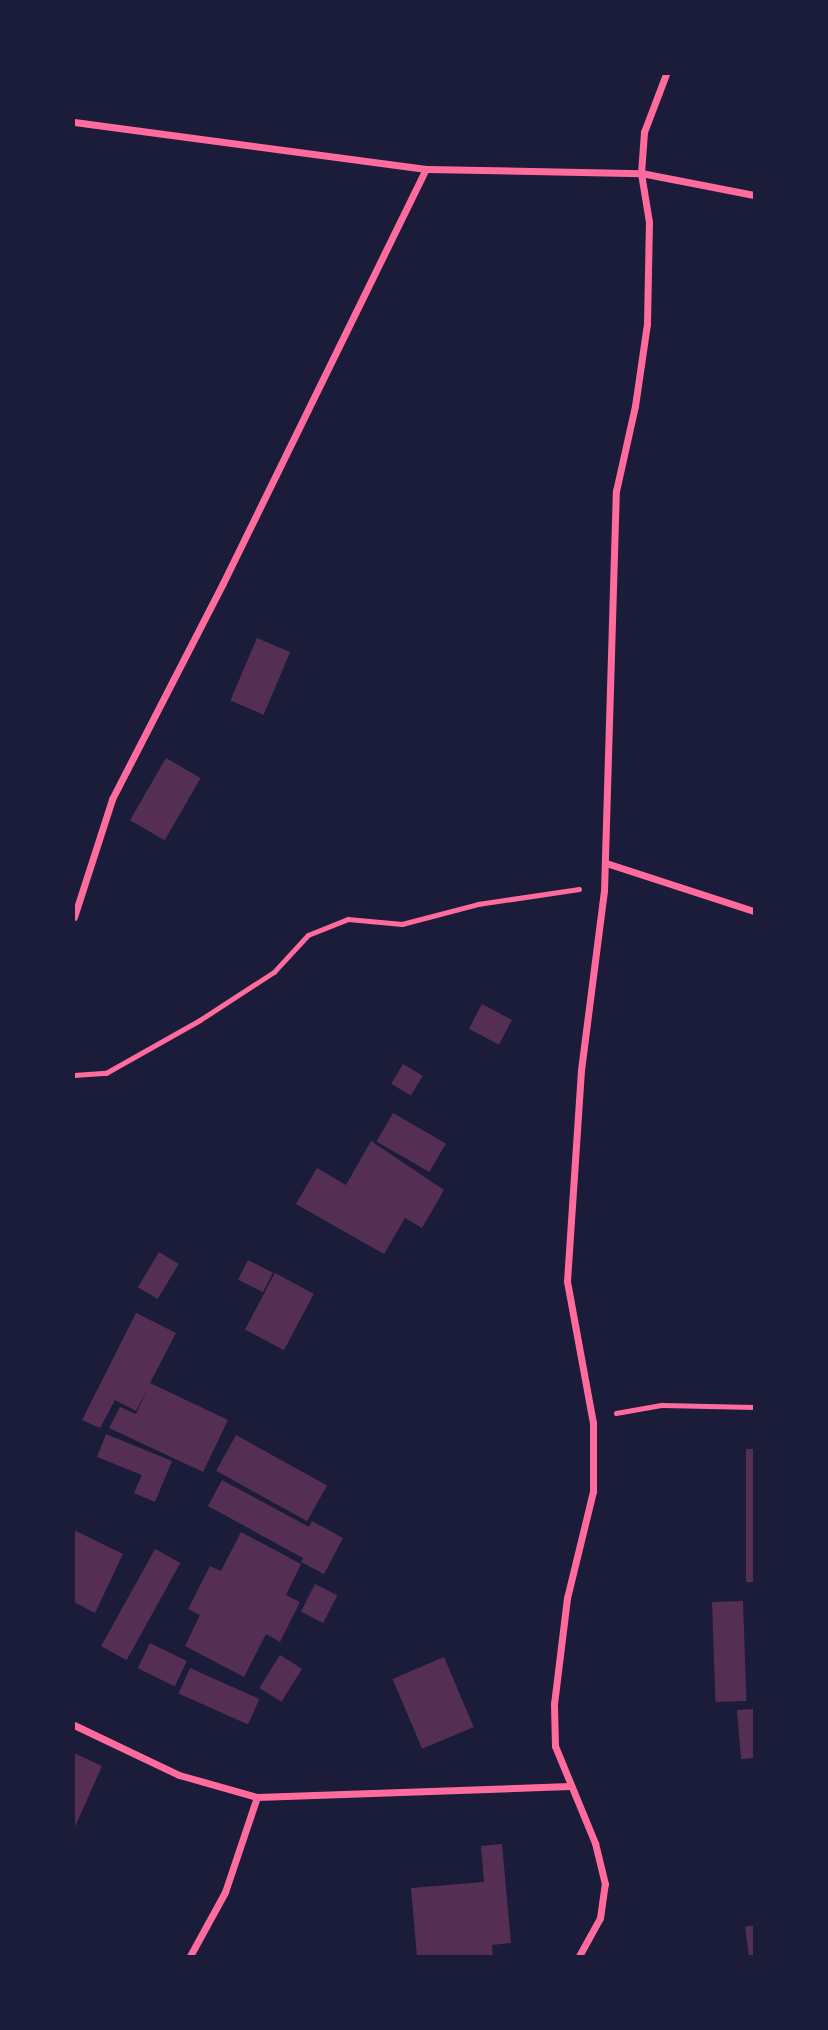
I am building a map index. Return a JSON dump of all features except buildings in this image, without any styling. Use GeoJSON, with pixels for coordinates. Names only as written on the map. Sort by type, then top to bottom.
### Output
{"type":"FeatureCollection","features":[{"type":"Feature","properties":{"kind":"street"},"geometry":{"type":"LineString","coordinates":[[579,1956],[600,1918],[605,1884],[595,1843],[555,1746],[554,1704],[567,1598],[593,1491],[593,1423],[567,1282],[581,1070],[606,863],[616,491],[635,406],[647,324],[649,222],[641,173],[644,132],[666,74]]}},
{"type":"Feature","properties":{"kind":"street"},"geometry":{"type":"LineString","coordinates":[[74,122],[426,169],[641,173],[754,195]]}},
{"type":"Feature","properties":{"kind":"street"},"geometry":{"type":"LineString","coordinates":[[74,917],[112,799],[223,583],[426,169]]}},
{"type":"Feature","properties":{"kind":"street"},"geometry":{"type":"LineString","coordinates":[[606,863],[754,911]]}},
{"type":"Feature","properties":{"kind":"street"},"geometry":{"type":"LineString","coordinates":[[74,1725],[179,1775],[257,1797],[570,1786]]}},
{"type":"Feature","properties":{"kind":"street"},"geometry":{"type":"LineString","coordinates":[[190,1956],[225,1892],[257,1797]]}},
{"type":"Feature","properties":{"kind":"path"},"geometry":{"type":"LineString","coordinates":[[74,1075],[106,1073],[200,1020],[274,972],[308,935],[348,919],[402,924],[478,904],[567,887],[604,891]]}},
{"type":"Feature","properties":{"kind":"path"},"geometry":{"type":"LineString","coordinates":[[593,1423],[625,1410],[662,1405],[754,1407]]}}]}
